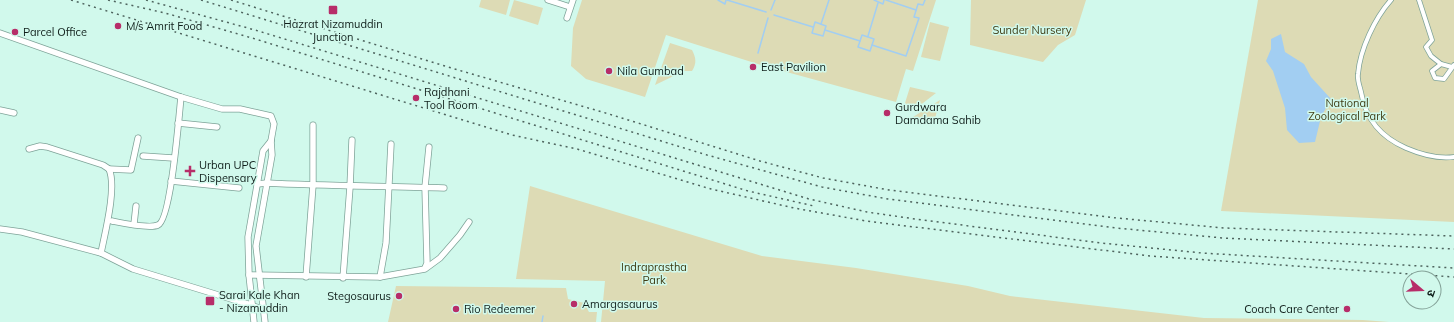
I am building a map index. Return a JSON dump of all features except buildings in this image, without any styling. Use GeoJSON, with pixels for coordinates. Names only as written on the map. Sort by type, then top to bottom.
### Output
{"type":"FeatureCollection","features":[{"type":"Feature","properties":{"kind":"street"},"geometry":{"type":"LineString","coordinates":[[548,0],[570,7]]}},
{"type":"Feature","properties":{"kind":"street"},"geometry":{"type":"LineString","coordinates":[[567,18],[573,0]]}},
{"type":"Feature","properties":{"kind":"street"},"geometry":{"type":"LineString","coordinates":[[1391,0],[1380,12],[1367,41],[1357,75],[1363,106],[1373,125],[1391,141],[1419,154],[1454,157]]}},
{"type":"Feature","properties":{"kind":"street"},"geometry":{"type":"LineString","coordinates":[[1419,0],[1432,40],[1426,47],[1432,56],[1441,64],[1453,66],[1444,79],[1435,78],[1432,71],[1441,64]]}},
{"type":"Feature","properties":{"kind":"street"},"geometry":{"type":"LineString","coordinates":[[0,33],[181,97],[222,109],[240,109],[271,116],[274,124],[271,141],[272,150],[257,235],[259,276],[265,322]]}},
{"type":"Feature","properties":{"kind":"street"},"geometry":{"type":"LineString","coordinates":[[112,221],[159,225],[165,216],[171,181],[181,97]]}},
{"type":"Feature","properties":{"kind":"street"},"geometry":{"type":"LineString","coordinates":[[0,110],[14,113]]}},
{"type":"Feature","properties":{"kind":"street"},"geometry":{"type":"LineString","coordinates":[[178,123],[217,127]]}},
{"type":"Feature","properties":{"kind":"street"},"geometry":{"type":"LineString","coordinates":[[306,276],[313,186],[313,125]]}},
{"type":"Feature","properties":{"kind":"street"},"geometry":{"type":"LineString","coordinates":[[29,149],[40,146],[47,147],[103,165],[109,169],[131,170],[138,138]]}},
{"type":"Feature","properties":{"kind":"street"},"geometry":{"type":"LineString","coordinates":[[343,278],[352,140]]}},
{"type":"Feature","properties":{"kind":"street"},"geometry":{"type":"LineString","coordinates":[[254,322],[251,305],[248,237],[262,151],[271,141]]}},
{"type":"Feature","properties":{"kind":"street"},"geometry":{"type":"LineString","coordinates":[[380,277],[386,242],[391,144]]}},
{"type":"Feature","properties":{"kind":"street"},"geometry":{"type":"LineString","coordinates":[[425,269],[427,263],[425,187],[430,147]]}},
{"type":"Feature","properties":{"kind":"street"},"geometry":{"type":"LineString","coordinates":[[144,156],[173,158]]}},
{"type":"Feature","properties":{"kind":"street"},"geometry":{"type":"LineString","coordinates":[[101,253],[112,181],[109,169]]}},
{"type":"Feature","properties":{"kind":"street"},"geometry":{"type":"LineString","coordinates":[[171,181],[239,188]]}},
{"type":"Feature","properties":{"kind":"street"},"geometry":{"type":"LineString","coordinates":[[257,184],[267,183],[313,186],[444,188]]}},
{"type":"Feature","properties":{"kind":"street"},"geometry":{"type":"LineString","coordinates":[[134,224],[136,206]]}},
{"type":"Feature","properties":{"kind":"street"},"geometry":{"type":"LineString","coordinates":[[249,275],[343,278],[380,277],[425,269],[440,258],[469,222]]}},
{"type":"Feature","properties":{"kind":"street"},"geometry":{"type":"LineString","coordinates":[[0,229],[22,232],[101,253],[133,268],[264,310]]}},
{"type":"Feature","properties":{"kind":"green space"},"geometry":{"type":"Polygon","coordinates":[[[481,0],[510,0],[506,15],[479,7],[481,0]]]}},
{"type":"Feature","properties":{"kind":"green space"},"geometry":{"type":"Polygon","coordinates":[[[514,0],[543,8],[538,25],[509,16],[514,0]]]}},
{"type":"Feature","properties":{"kind":"green space"},"geometry":{"type":"Polygon","coordinates":[[[582,0],[936,0],[913,71],[906,69],[896,102],[761,65],[666,35],[645,97],[586,79],[571,66],[573,28],[582,0]]]}},
{"type":"Feature","properties":{"kind":"green space","name":"Sunder Nursery"},"geometry":{"type":"Polygon","coordinates":[[[971,0],[1086,0],[1075,35],[1058,45],[1043,62],[970,45],[971,0]]]}},
{"type":"Feature","properties":{"kind":"green space","name":"National Zoological Park"},"geometry":{"type":"Polygon","coordinates":[[[1258,0],[1454,0],[1454,222],[1221,211],[1258,0]]]}},
{"type":"Feature","properties":{"kind":"green space"},"geometry":{"type":"Polygon","coordinates":[[[930,22],[949,27],[940,61],[921,57],[930,22]]]}},
{"type":"Feature","properties":{"kind":"green space"},"geometry":{"type":"Polygon","coordinates":[[[670,43],[692,50],[695,58],[695,65],[692,71],[684,71],[655,85],[670,43]]]}},
{"type":"Feature","properties":{"kind":"green space"},"geometry":{"type":"Polygon","coordinates":[[[910,87],[936,93],[914,110],[905,103],[910,87]]]}},
{"type":"Feature","properties":{"kind":"green space"},"geometry":{"type":"Polygon","coordinates":[[[940,100],[934,122],[913,117],[940,100]]]}},
{"type":"Feature","properties":{"kind":"green space","name":"Indraprastha Park"},"geometry":{"type":"Polygon","coordinates":[[[530,186],[762,256],[856,268],[968,286],[1010,296],[1204,318],[1363,320],[1389,322],[601,322],[605,281],[516,279],[530,186]]]}},
{"type":"Feature","properties":{"kind":"green space"},"geometry":{"type":"Polygon","coordinates":[[[396,286],[566,288],[568,299],[584,303],[589,312],[597,312],[596,322],[388,322],[396,286]]]}},
{"type":"Feature","properties":{"kind":"water"},"geometry":{"type":"Polygon","coordinates":[[[1281,34],[1285,52],[1304,64],[1311,77],[1331,99],[1321,117],[1315,142],[1299,143],[1287,130],[1285,108],[1273,71],[1266,61],[1271,49],[1271,39],[1281,34]]]}},
{"type":"Feature","properties":{"kind":"waterway"},"geometry":{"type":"LineString","coordinates":[[718,0],[725,4],[726,0]]}},
{"type":"Feature","properties":{"kind":"waterway"},"geometry":{"type":"LineString","coordinates":[[727,0],[766,12]]}},
{"type":"Feature","properties":{"kind":"waterway"},"geometry":{"type":"LineString","coordinates":[[771,10],[775,0]]}},
{"type":"Feature","properties":{"kind":"waterway"},"geometry":{"type":"LineString","coordinates":[[821,24],[829,0]]}},
{"type":"Feature","properties":{"kind":"waterway"},"geometry":{"type":"LineString","coordinates":[[874,0],[883,4],[884,0]]}},
{"type":"Feature","properties":{"kind":"waterway"},"geometry":{"type":"LineString","coordinates":[[886,0],[916,10]]}},
{"type":"Feature","properties":{"kind":"waterway"},"geometry":{"type":"LineString","coordinates":[[872,45],[906,56],[919,18],[914,17],[918,4],[923,5],[925,0]]}},
{"type":"Feature","properties":{"kind":"waterway"},"geometry":{"type":"LineString","coordinates":[[868,36],[878,3]]}},
{"type":"Feature","properties":{"kind":"waterway"},"geometry":{"type":"LineString","coordinates":[[774,15],[813,27]]}},
{"type":"Feature","properties":{"kind":"waterway"},"geometry":{"type":"LineString","coordinates":[[758,53],[768,18]]}},
{"type":"Feature","properties":{"kind":"waterway"},"geometry":{"type":"LineString","coordinates":[[815,22],[826,26],[823,36],[812,33],[815,22]]}},
{"type":"Feature","properties":{"kind":"waterway"},"geometry":{"type":"LineString","coordinates":[[825,30],[860,41]]}},
{"type":"Feature","properties":{"kind":"waterway"},"geometry":{"type":"LineString","coordinates":[[862,35],[874,39],[870,51],[858,47],[862,35]]}},
{"type":"Feature","properties":{"kind":"waterway"},"geometry":{"type":"LineString","coordinates":[[542,322],[543,316]]}},
{"type":"Feature","properties":{"kind":"railway"},"geometry":{"type":"LineString","coordinates":[[71,0],[512,135],[577,149],[711,189],[794,208],[866,221],[1150,256],[1454,277]]}},
{"type":"Feature","properties":{"kind":"railway"},"geometry":{"type":"LineString","coordinates":[[108,0],[165,13],[252,38],[748,191],[814,206]]}},
{"type":"Feature","properties":{"kind":"railway"},"geometry":{"type":"LineString","coordinates":[[146,0],[255,30],[809,199],[867,212],[1101,243],[1202,253],[1454,268]]}},
{"type":"Feature","properties":{"kind":"railway"},"geometry":{"type":"LineString","coordinates":[[201,0],[707,155],[822,187],[888,199],[1116,228],[1223,238],[1454,249]]}},
{"type":"Feature","properties":{"kind":"railway"},"geometry":{"type":"LineString","coordinates":[[231,0],[760,161],[823,178],[889,190],[1117,218],[1224,228],[1454,236]]}},
{"type":"Feature","properties":{"kind":"place","name":"Hazrat Nizamuddin Junction"},"geometry":{"type":"Point","coordinates":[333,10]}},
{"type":"Feature","properties":{"kind":"place","name":"M/s Amrit Food"},"geometry":{"type":"Point","coordinates":[118,26]}},
{"type":"Feature","properties":{"kind":"place","name":"Parcel Office"},"geometry":{"type":"Point","coordinates":[15,32]}},
{"type":"Feature","properties":{"kind":"place","name":"East Pavilion"},"geometry":{"type":"Point","coordinates":[753,67]}},
{"type":"Feature","properties":{"kind":"place","name":"Nila Gumbad"},"geometry":{"type":"Point","coordinates":[609,71]}},
{"type":"Feature","properties":{"kind":"place","name":"Rajdhani Tool Room"},"geometry":{"type":"Point","coordinates":[416,98]}},
{"type":"Feature","properties":{"kind":"place","name":"Gurdwara Damdama Sahib"},"geometry":{"type":"Point","coordinates":[887,113]}},
{"type":"Feature","properties":{"kind":"place","name":"Urban UPC Dispensary"},"geometry":{"type":"Point","coordinates":[190,171]}},
{"type":"Feature","properties":{"kind":"place","name":"Stegosaurus"},"geometry":{"type":"Point","coordinates":[399,296]}},
{"type":"Feature","properties":{"kind":"place","name":"Sarai Kale Khan - Nizamuddin"},"geometry":{"type":"Point","coordinates":[210,301]}},
{"type":"Feature","properties":{"kind":"place","name":"Amargasaurus"},"geometry":{"type":"Point","coordinates":[574,304]}},
{"type":"Feature","properties":{"kind":"place","name":"Rio Redeemer"},"geometry":{"type":"Point","coordinates":[456,309]}},
{"type":"Feature","properties":{"kind":"place","name":"Coach Care Center"},"geometry":{"type":"Point","coordinates":[1347,309]}}]}
